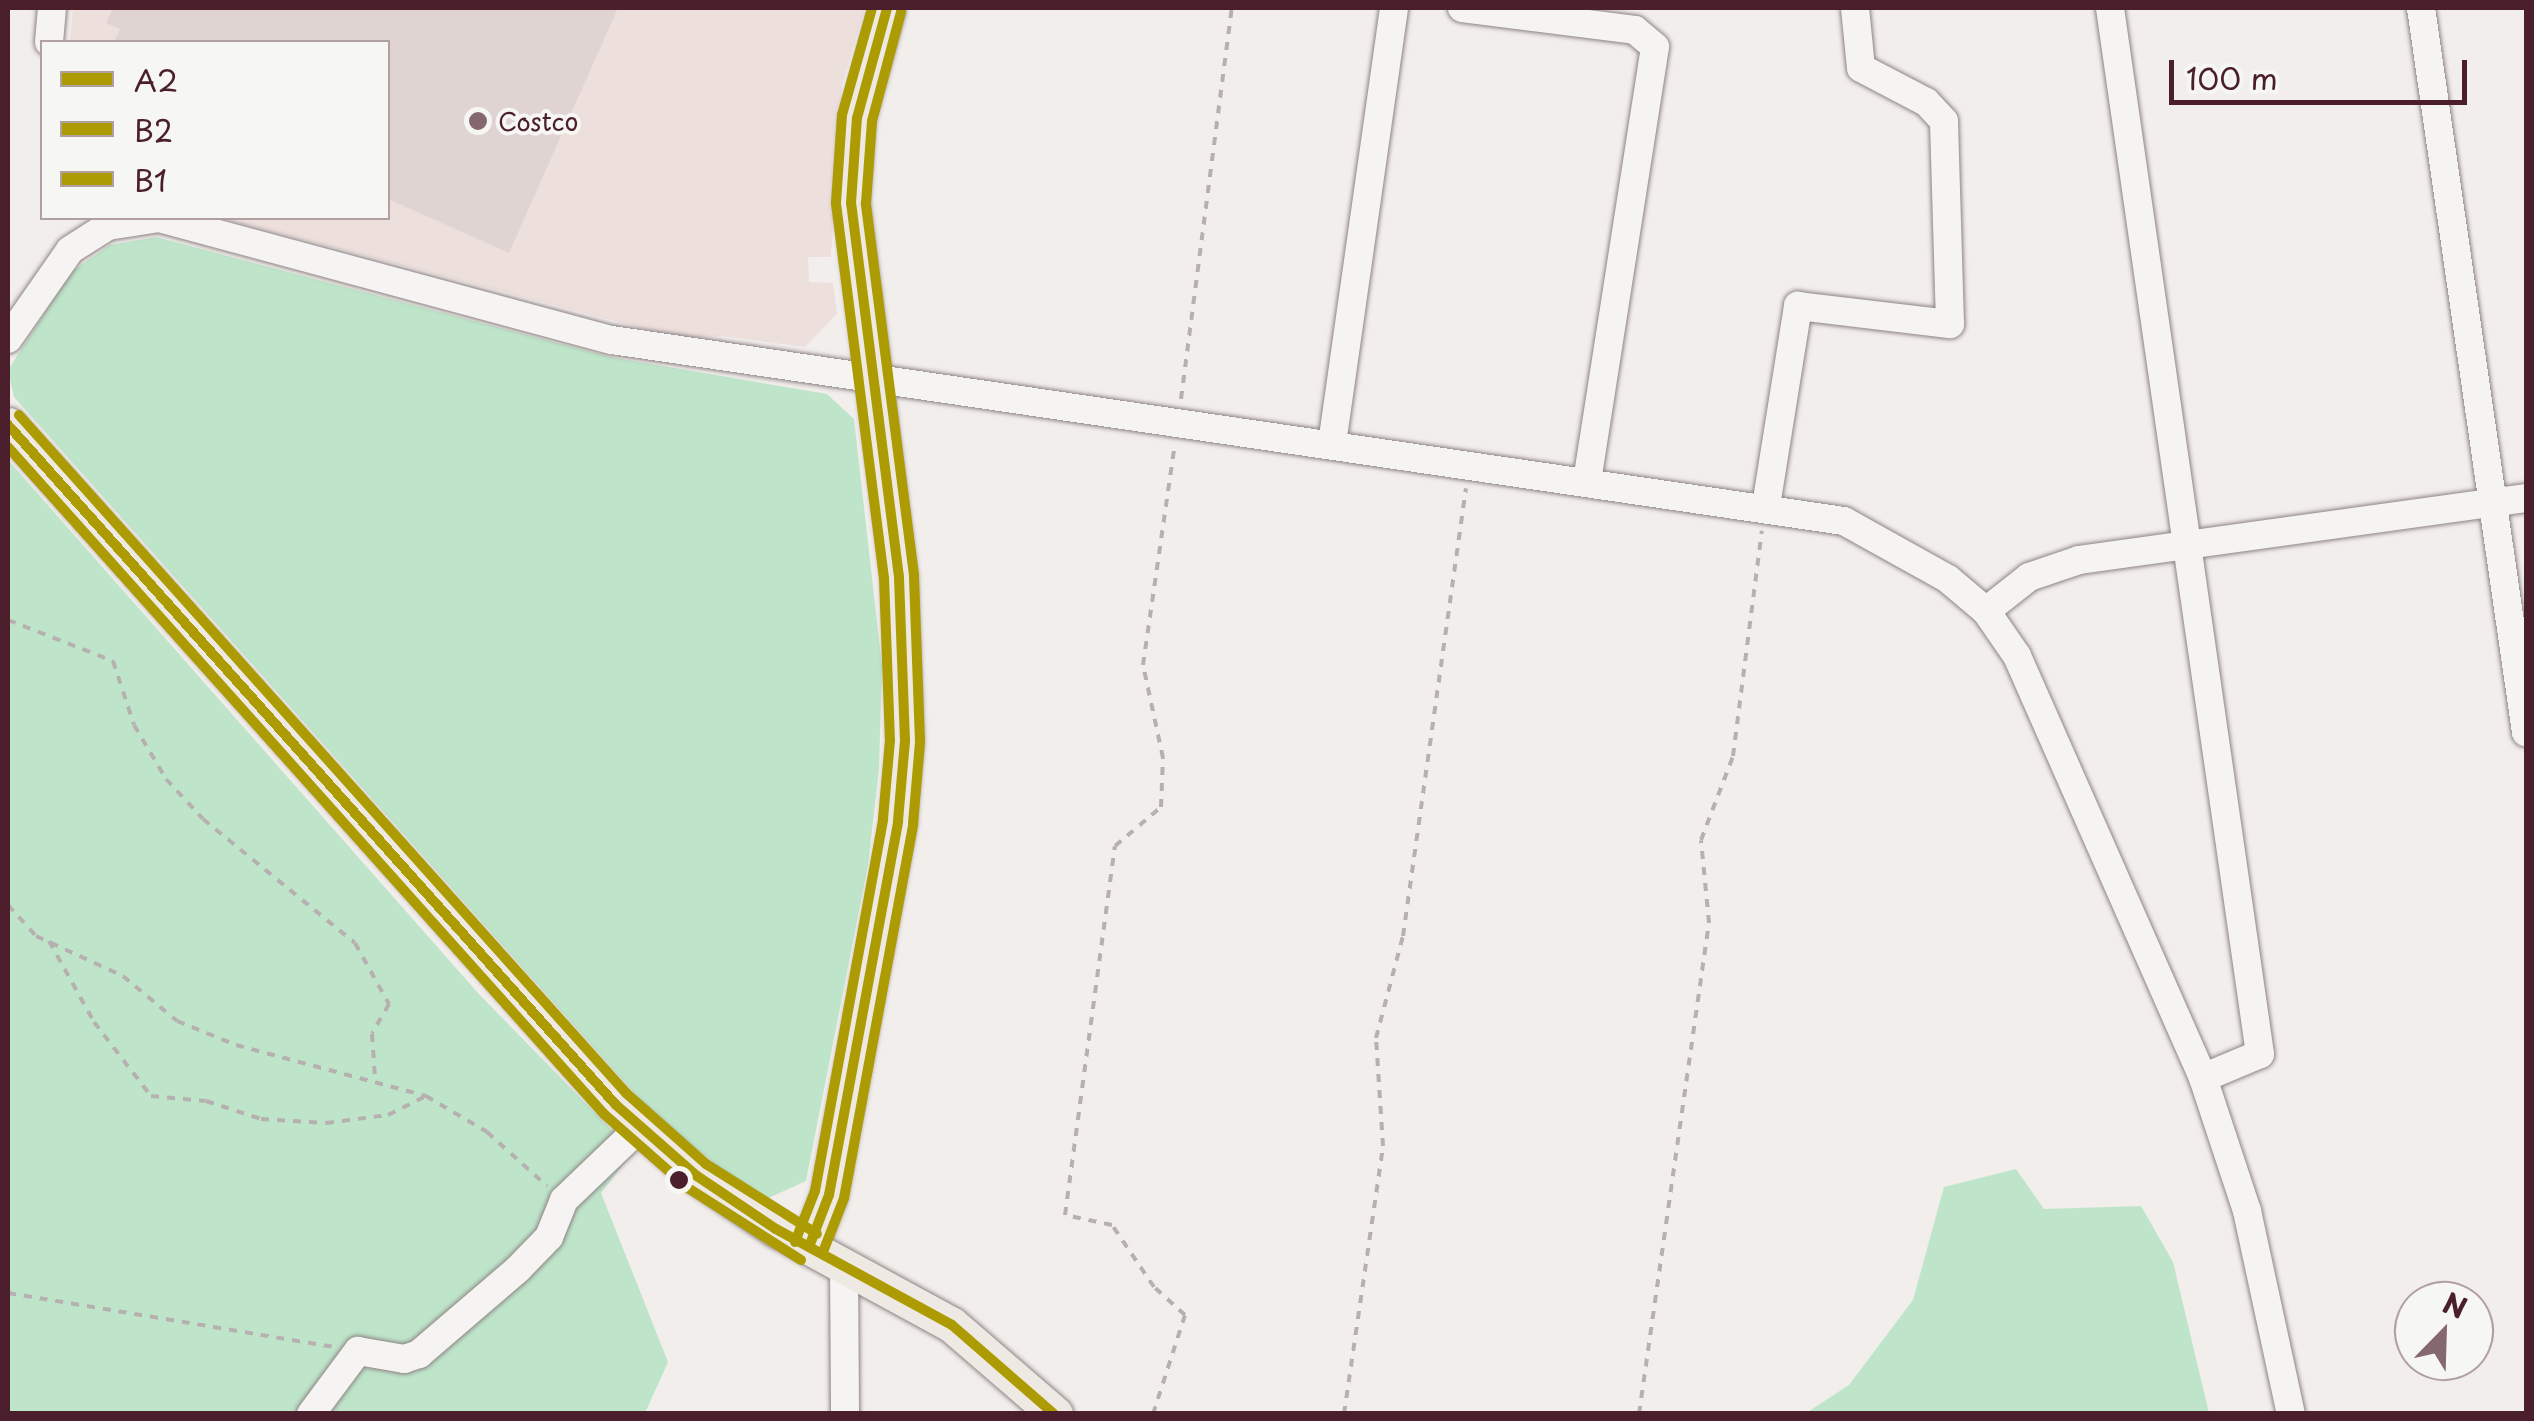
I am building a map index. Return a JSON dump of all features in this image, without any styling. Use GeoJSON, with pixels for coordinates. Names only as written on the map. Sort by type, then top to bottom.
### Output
{"type":"FeatureCollection","features":[{"type":"Feature","properties":{"kind":"main road"},"geometry":{"type":"LineString","coordinates":[[810,1247],[828,1195],[898,822],[905,741],[899,576],[853,250],[853,157],[865,79],[887,8]]}},
{"type":"Feature","properties":{"kind":"main road"},"geometry":{"type":"LineString","coordinates":[[8,425],[640,1127],[697,1176],[810,1247],[952,1325],[1055,1414]]}},
{"type":"Feature","properties":{"kind":"street"},"geometry":{"type":"LineString","coordinates":[[48,40],[52,8]]}},
{"type":"Feature","properties":{"kind":"street"},"geometry":{"type":"LineString","coordinates":[[1332,444],[1394,8]]}},
{"type":"Feature","properties":{"kind":"street"},"geometry":{"type":"LineString","coordinates":[[1462,8],[1537,12],[1635,30],[1655,47],[1587,480]]}},
{"type":"Feature","properties":{"kind":"street"},"geometry":{"type":"LineString","coordinates":[[1766,506],[1798,306],[1950,324],[1944,122],[1926,102],[1861,68],[1855,8]]}},
{"type":"Feature","properties":{"kind":"street"},"geometry":{"type":"LineString","coordinates":[[2110,8],[2260,1054],[2202,1078]]}},
{"type":"Feature","properties":{"kind":"street"},"geometry":{"type":"LineString","coordinates":[[2420,8],[2526,732]]}},
{"type":"Feature","properties":{"kind":"street"},"geometry":{"type":"LineString","coordinates":[[8,339],[52,270],[106,222],[180,222],[612,340],[1766,506],[1861,529],[1910,553],[1986,611],[2046,716],[2202,1078],[2247,1210],[2291,1414]]}},
{"type":"Feature","properties":{"kind":"street"},"geometry":{"type":"LineString","coordinates":[[1986,611],[2029,577],[2079,560],[2526,498]]}},
{"type":"Feature","properties":{"kind":"street"},"geometry":{"type":"LineString","coordinates":[[311,1414],[358,1352],[404,1359],[420,1354],[538,1251],[564,1200],[640,1127]]}},
{"type":"Feature","properties":{"kind":"street"},"geometry":{"type":"LineString","coordinates":[[844,1264],[845,1414]]}},
{"type":"Feature","properties":{"kind":"path"},"geometry":{"type":"LineString","coordinates":[[1153,1414],[1186,1315],[1154,1287],[1112,1224],[1065,1215],[1115,846],[1161,807],[1164,758],[1143,665],[1232,8]]}},
{"type":"Feature","properties":{"kind":"path"},"geometry":{"type":"LineString","coordinates":[[1344,1414],[1383,1146],[1376,1038],[1403,936],[1470,464]]}},
{"type":"Feature","properties":{"kind":"path"},"geometry":{"type":"LineString","coordinates":[[1639,1414],[1709,923],[1701,840],[1733,756],[1766,506]]}},
{"type":"Feature","properties":{"kind":"path"},"geometry":{"type":"LineString","coordinates":[[8,620],[113,662],[134,725],[166,779],[203,819],[355,943],[388,1004],[372,1034],[376,1078]]}},
{"type":"Feature","properties":{"kind":"path"},"geometry":{"type":"LineString","coordinates":[[8,905],[49,942],[123,976],[178,1021],[236,1045],[376,1078],[426,1096],[486,1132],[564,1200]]}},
{"type":"Feature","properties":{"kind":"path"},"geometry":{"type":"LineString","coordinates":[[49,942],[94,1022],[151,1096],[206,1101],[261,1119],[326,1124],[388,1115],[426,1096]]}},
{"type":"Feature","properties":{"kind":"path"},"geometry":{"type":"LineString","coordinates":[[8,1294],[358,1352]]}},
{"type":"Feature","properties":{"kind":"shaded area"},"geometry":{"type":"Polygon","coordinates":[[[73,8],[865,8],[842,84],[831,257],[808,257],[809,282],[833,283],[837,314],[805,347],[723,336],[680,338],[229,220],[390,220],[390,40],[70,40],[73,8]]]}},
{"type":"Feature","properties":{"kind":"green space"},"geometry":{"type":"Polygon","coordinates":[[[156,237],[610,357],[827,394],[854,419],[882,666],[879,769],[868,865],[806,1181],[762,1201],[652,1113],[14,397],[8,370],[71,272],[110,245],[156,237]]]}},
{"type":"Feature","properties":{"kind":"green space"},"geometry":{"type":"Polygon","coordinates":[[[8,460],[478,993],[633,1152],[601,1193],[668,1362],[645,1413],[8,1413],[8,460]]]}},
{"type":"Feature","properties":{"kind":"green space"},"geometry":{"type":"Polygon","coordinates":[[[2016,1169],[2044,1209],[2141,1206],[2173,1262],[2209,1413],[1806,1413],[1849,1385],[1913,1300],[1944,1187],[2016,1169]]]}},
{"type":"Feature","properties":{"kind":"building","name":"Costco"},"geometry":{"type":"Polygon","coordinates":[[[113,8],[618,8],[509,253],[390,200],[390,40],[115,40],[120,29],[106,23],[113,8]]]}},
{"type":"Feature","properties":{"kind":"transit line","name":"B1"},"geometry":{"type":"LineString","coordinates":[[795,1242],[815,1191],[883,819],[890,741],[884,578],[836,203],[842,115],[872,8]]}},
{"type":"Feature","properties":{"kind":"transit line","name":"A2"},"geometry":{"type":"LineString","coordinates":[[809,1247],[829,1195],[898,821],[905,741],[899,577],[851,203],[857,118],[887,8]]}},
{"type":"Feature","properties":{"kind":"transit line","name":"B2"},"geometry":{"type":"LineString","coordinates":[[823,1252],[844,1198],[913,824],[920,742],[914,575],[866,203],[872,121],[901,12]]}},
{"type":"Feature","properties":{"kind":"transit line","name":"B1"},"geometry":{"type":"LineString","coordinates":[[19,415],[626,1093],[706,1164],[817,1234]]}},
{"type":"Feature","properties":{"kind":"transit line","name":"A2"},"geometry":{"type":"LineString","coordinates":[[8,425],[615,1104],[697,1176],[776,1229],[952,1325],[1054,1414]]}},
{"type":"Feature","properties":{"kind":"transit line","name":"B2"},"geometry":{"type":"LineString","coordinates":[[8,447],[604,1114],[688,1188],[801,1260]]}},
{"type":"Feature","properties":{"kind":"place","name":"Costco"},"geometry":{"type":"Point","coordinates":[478,121]}}]}
